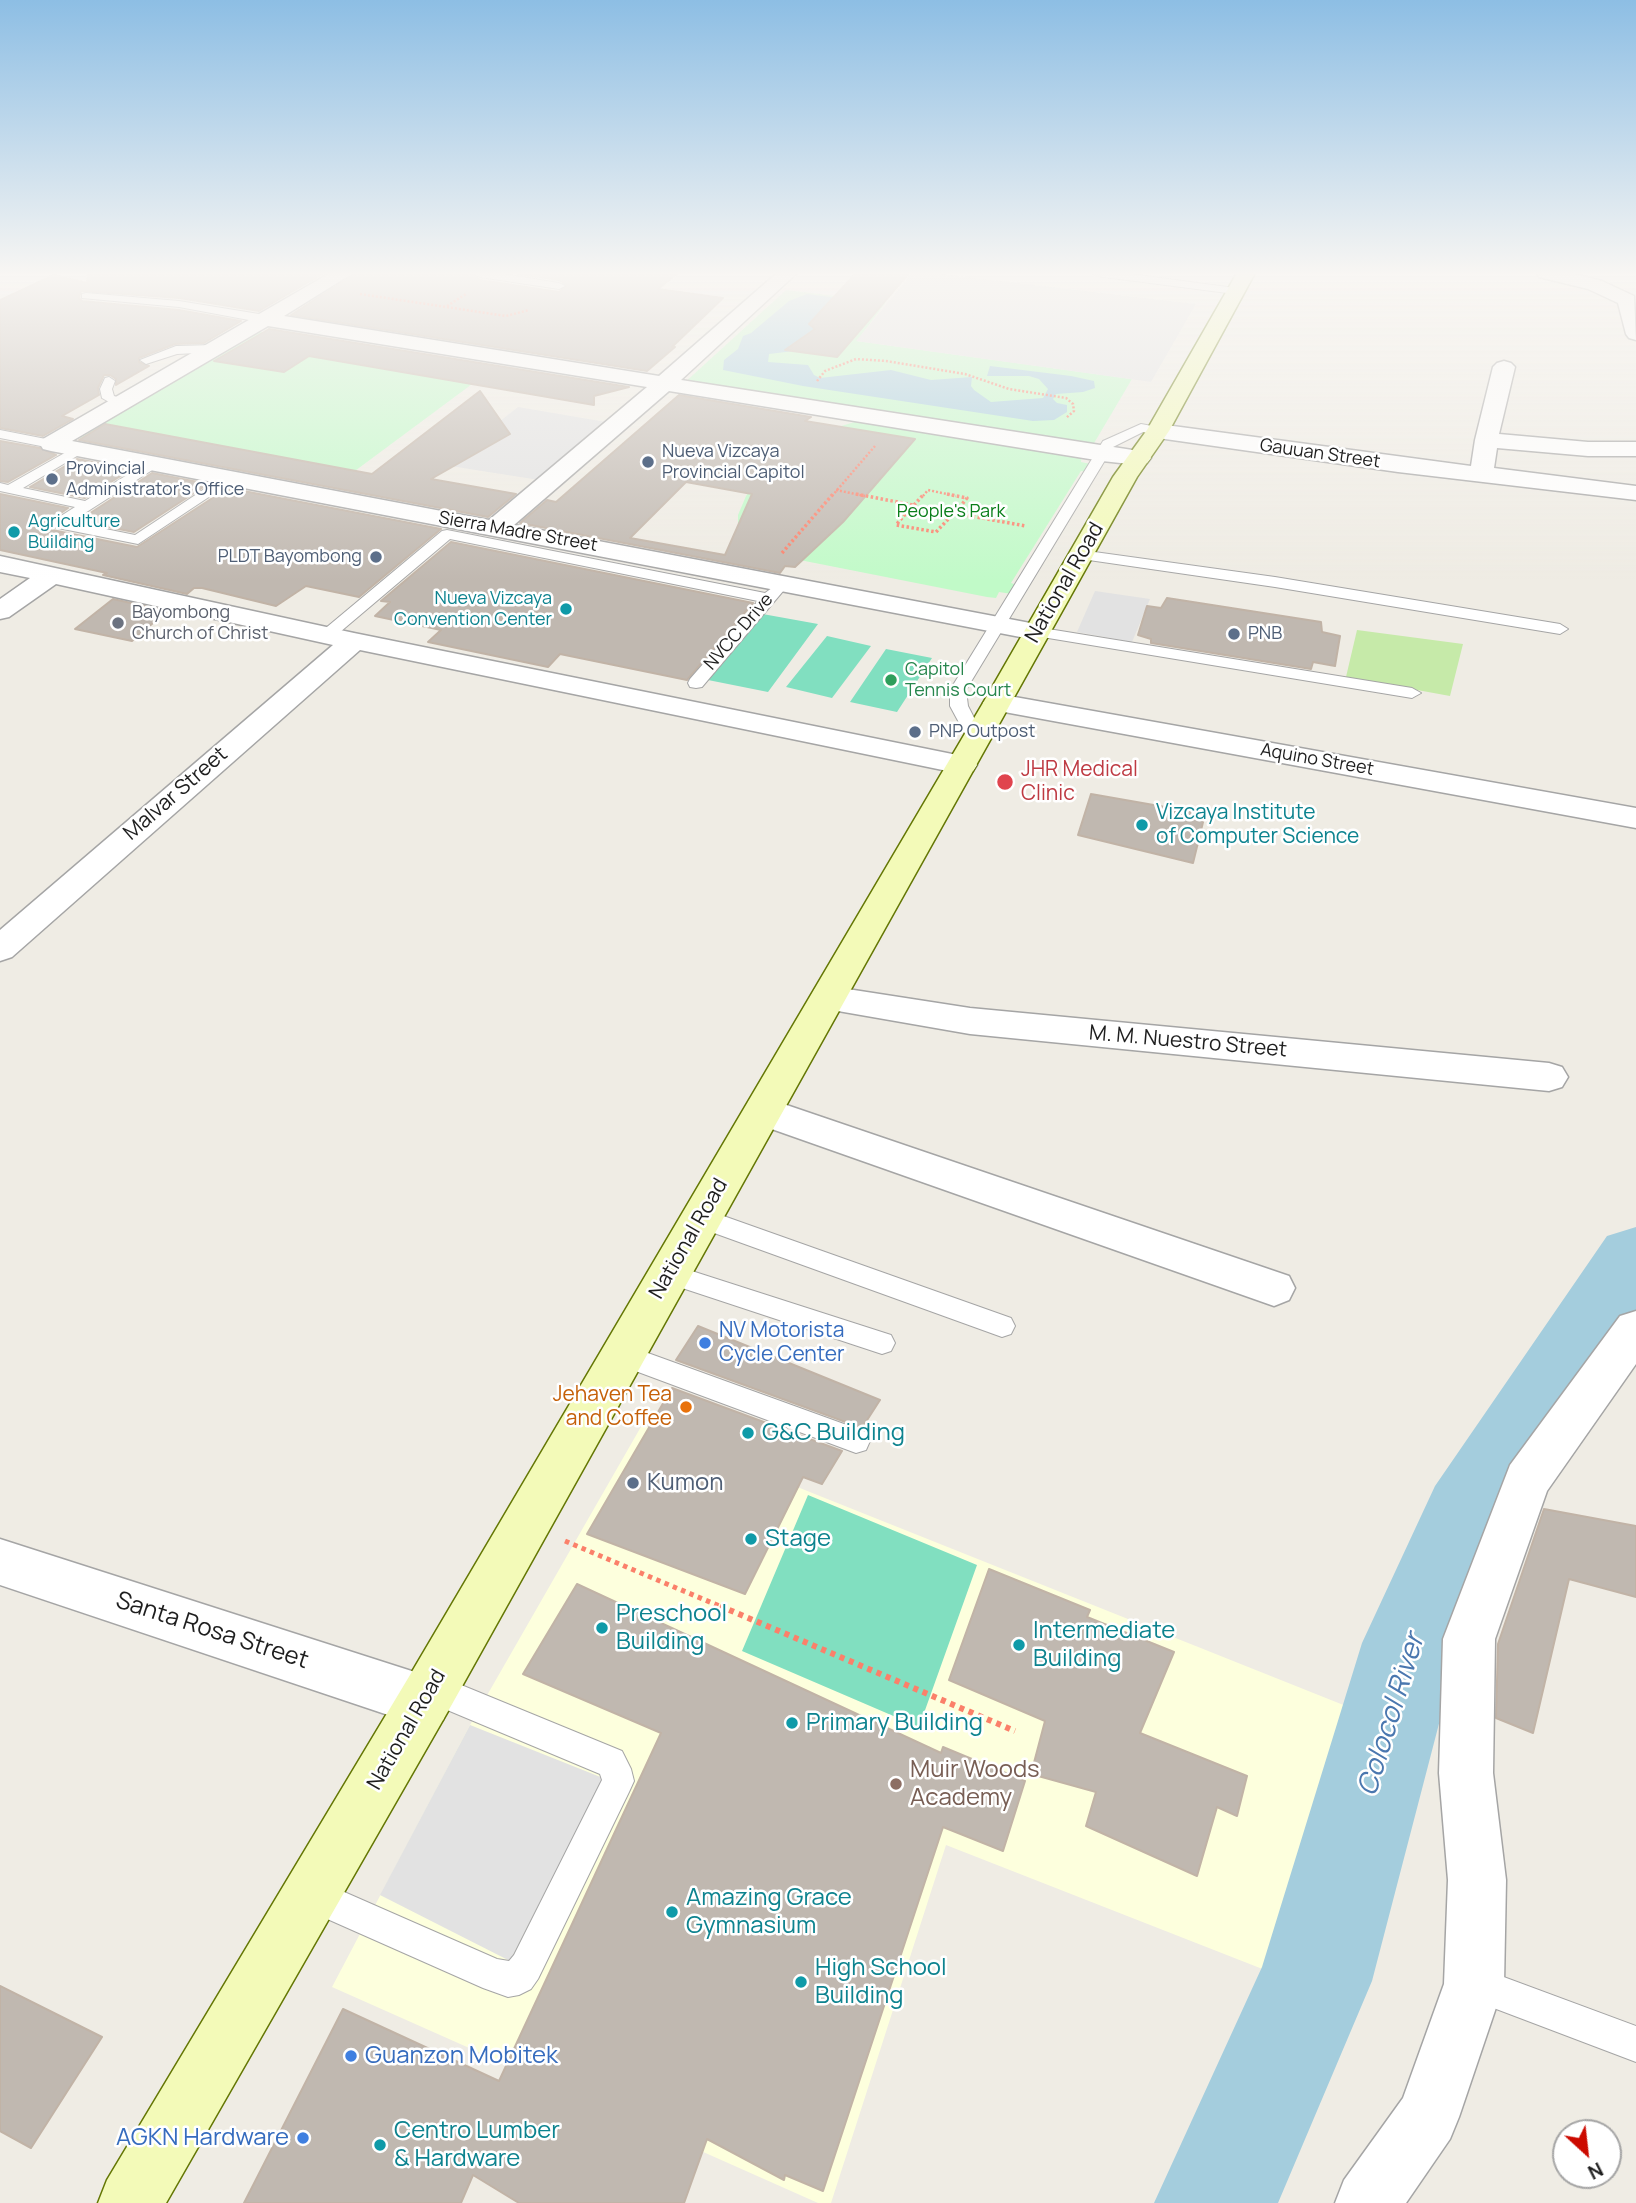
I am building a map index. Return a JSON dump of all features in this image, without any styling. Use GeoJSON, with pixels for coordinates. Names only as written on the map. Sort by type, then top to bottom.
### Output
{"type":"FeatureCollection","features":[{"type":"Feature","properties":{"kind":"main road","name":"National Road"},"geometry":{"type":"LineString","coordinates":[[130,2203],[428,1694],[999,703],[1018,629],[1080,555],[1125,477],[1133,448],[1180,376]]}},
{"type":"Feature","properties":{"kind":"street"},"geometry":{"type":"LineString","coordinates":[[51,444],[168,376]]}},
{"type":"Feature","properties":{"kind":"street","name":"Gauuan Street"},"geometry":{"type":"LineString","coordinates":[[619,376],[897,421],[1133,448],[1398,465],[1636,493]]}},
{"type":"Feature","properties":{"kind":"street"},"geometry":{"type":"LineString","coordinates":[[487,535],[672,376]]}},
{"type":"Feature","properties":{"kind":"street"},"geometry":{"type":"LineString","coordinates":[[1482,474],[1486,440],[1502,376]]}},
{"type":"Feature","properties":{"kind":"street"},"geometry":{"type":"LineString","coordinates":[[1486,440],[1588,449],[1636,449]]}},
{"type":"Feature","properties":{"kind":"street","name":"Sierra Madre Street"},"geometry":{"type":"LineString","coordinates":[[51,444],[229,479],[487,535],[710,568],[771,586],[1018,629]]}},
{"type":"Feature","properties":{"kind":"street"},"geometry":{"type":"LineString","coordinates":[[0,564],[340,638],[969,752]]}},
{"type":"Feature","properties":{"kind":"street"},"geometry":{"type":"LineString","coordinates":[[0,611],[50,576]]}},
{"type":"Feature","properties":{"kind":"street","name":"Malvar Street"},"geometry":{"type":"LineString","coordinates":[[0,949],[340,638]]}},
{"type":"Feature","properties":{"kind":"street","name":"Aquino Street"},"geometry":{"type":"LineString","coordinates":[[999,703],[1636,818]]}},
{"type":"Feature","properties":{"kind":"street","name":"M. M. Nuestro Street"},"geometry":{"type":"LineString","coordinates":[[828,998],[970,1021],[1549,1077]]}},
{"type":"Feature","properties":{"kind":"street"},"geometry":{"type":"LineString","coordinates":[[763,1111],[1274,1287]]}},
{"type":"Feature","properties":{"kind":"street"},"geometry":{"type":"LineString","coordinates":[[1367,2203],[1428,2117],[1474,1984],[1477,1880],[1466,1773],[1469,1639],[1527,1480],[1636,1329]]}},
{"type":"Feature","properties":{"kind":"street","name":"Santa Rosa Street"},"geometry":{"type":"LineString","coordinates":[[0,1562],[428,1694]]}},
{"type":"Feature","properties":{"kind":"lane"},"geometry":{"type":"LineString","coordinates":[[109,381],[106,389],[108,398],[121,403]]}},
{"type":"Feature","properties":{"kind":"lane","name":"Sierra Madre Street"},"geometry":{"type":"LineString","coordinates":[[0,434],[51,444]]}},
{"type":"Feature","properties":{"kind":"lane"},"geometry":{"type":"LineString","coordinates":[[969,752],[956,697],[958,690],[1018,629],[1133,448]]}},
{"type":"Feature","properties":{"kind":"lane"},"geometry":{"type":"LineString","coordinates":[[6,488],[77,450]]}},
{"type":"Feature","properties":{"kind":"lane"},"geometry":{"type":"LineString","coordinates":[[153,465],[58,524],[138,540],[229,479]]}},
{"type":"Feature","properties":{"kind":"lane"},"geometry":{"type":"LineString","coordinates":[[6,488],[88,506]]}},
{"type":"Feature","properties":{"kind":"lane"},"geometry":{"type":"LineString","coordinates":[[340,638],[447,534],[487,535],[771,586]]}},
{"type":"Feature","properties":{"kind":"lane"},"geometry":{"type":"LineString","coordinates":[[1080,555],[1275,582],[1560,629]]}},
{"type":"Feature","properties":{"kind":"lane","name":"NVCC Drive"},"geometry":{"type":"LineString","coordinates":[[696,682],[771,586]]}},
{"type":"Feature","properties":{"kind":"lane"},"geometry":{"type":"LineString","coordinates":[[1018,629],[1412,694]]}},
{"type":"Feature","properties":{"kind":"lane"},"geometry":{"type":"LineString","coordinates":[[701,1218],[1002,1326]]}},
{"type":"Feature","properties":{"kind":"lane"},"geometry":{"type":"LineString","coordinates":[[670,1274],[882,1343]]}},
{"type":"Feature","properties":{"kind":"lane"},"geometry":{"type":"LineString","coordinates":[[623,1355],[856,1441]]}},
{"type":"Feature","properties":{"kind":"lane"},"geometry":{"type":"LineString","coordinates":[[310,1894],[495,1976],[508,1979],[519,1977],[526,1967],[618,1781],[615,1769],[611,1762],[428,1694]]}},
{"type":"Feature","properties":{"kind":"lane"},"geometry":{"type":"LineString","coordinates":[[1474,1984],[1636,2044]]}},
{"type":"Feature","properties":{"kind":"path"},"geometry":{"type":"LineString","coordinates":[[970,376],[997,386],[1058,397],[1073,404],[1074,411]]}},
{"type":"Feature","properties":{"kind":"path"},"geometry":{"type":"LineString","coordinates":[[771,586],[836,490],[897,421]]}},
{"type":"Feature","properties":{"kind":"path"},"geometry":{"type":"LineString","coordinates":[[836,490],[914,505]]}},
{"type":"Feature","properties":{"kind":"path"},"geometry":{"type":"LineString","coordinates":[[928,490],[967,498],[936,533],[897,525],[914,505],[928,490]]}},
{"type":"Feature","properties":{"kind":"path"},"geometry":{"type":"LineString","coordinates":[[954,513],[1031,527]]}},
{"type":"Feature","properties":{"kind":"path"},"geometry":{"type":"LineString","coordinates":[[525,1524],[1015,1731]]}},
{"type":"Feature","properties":{"kind":"shaded area"},"geometry":{"type":"Polygon","coordinates":[[[1106,376],[1155,376],[1151,382],[1106,376]]]}},
{"type":"Feature","properties":{"kind":"shaded area"},"geometry":{"type":"Polygon","coordinates":[[[518,407],[606,422],[539,480],[444,465],[518,407]]]}},
{"type":"Feature","properties":{"kind":"shaded area"},"geometry":{"type":"Polygon","coordinates":[[[1095,591],[1150,599],[1132,642],[1077,632],[1095,591]]]}},
{"type":"Feature","properties":{"kind":"shaded area","name":"Muir Woods Academy"},"geometry":{"type":"Polygon","coordinates":[[[642,1425],[1376,1718],[1288,1979],[946,1845],[831,2203],[818,2203],[332,1987],[470,1725],[642,1425]]]}},
{"type":"Feature","properties":{"kind":"shaded area"},"geometry":{"type":"Polygon","coordinates":[[[470,1725],[603,1778],[510,1961],[380,1895],[470,1725]]]}},
{"type":"Feature","properties":{"kind":"green space"},"geometry":{"type":"Polygon","coordinates":[[[182,376],[483,376],[336,485],[79,438],[182,376]]]}},
{"type":"Feature","properties":{"kind":"green space"},"geometry":{"type":"Polygon","coordinates":[[[692,376],[1109,376],[1132,379],[1090,450],[683,384],[692,376]]]}},
{"type":"Feature","properties":{"kind":"green space","name":"People's Park"},"geometry":{"type":"Polygon","coordinates":[[[858,421],[1082,456],[1081,462],[1091,464],[1087,472],[1081,471],[1011,583],[1017,585],[1012,594],[999,592],[996,598],[744,549],[738,537],[738,515],[746,496],[763,471],[831,429],[858,421]]]}},
{"type":"Feature","properties":{"kind":"green space"},"geometry":{"type":"Polygon","coordinates":[[[757,613],[818,624],[768,692],[703,679],[757,613]]]}},
{"type":"Feature","properties":{"kind":"green space"},"geometry":{"type":"Polygon","coordinates":[[[1357,630],[1463,644],[1450,696],[1346,677],[1357,630]]]}},
{"type":"Feature","properties":{"kind":"green space","name":"Capitol Tennis Court"},"geometry":{"type":"Polygon","coordinates":[[[827,636],[871,646],[832,698],[786,687],[827,636]]]}},
{"type":"Feature","properties":{"kind":"green space","name":"Capitol Tennis Court"},"geometry":{"type":"Polygon","coordinates":[[[886,649],[932,658],[897,712],[850,702],[886,649]]]}},
{"type":"Feature","properties":{"kind":"green space"},"geometry":{"type":"Polygon","coordinates":[[[808,1495],[977,1565],[919,1727],[742,1651],[808,1495]]]}},
{"type":"Feature","properties":{"kind":"water"},"geometry":{"type":"Polygon","coordinates":[[[752,376],[820,378],[914,376],[931,380],[972,377],[971,386],[974,390],[991,402],[1043,398],[1048,389],[1039,379],[1029,376],[987,376],[1069,376],[1094,381],[1095,388],[1083,392],[1056,394],[1053,399],[1057,403],[1067,405],[1067,412],[1054,420],[1033,421],[752,376]]]}},
{"type":"Feature","properties":{"kind":"building"},"geometry":{"type":"Polygon","coordinates":[[[0,376],[104,376],[98,388],[99,395],[62,416],[73,419],[43,436],[0,428],[0,376]]]}},
{"type":"Feature","properties":{"kind":"building"},"geometry":{"type":"Polygon","coordinates":[[[111,376],[132,376],[116,385],[116,379],[111,376]]]}},
{"type":"Feature","properties":{"kind":"building"},"geometry":{"type":"Polygon","coordinates":[[[424,376],[560,376],[629,387],[594,396],[594,405],[424,376]]]}},
{"type":"Feature","properties":{"kind":"building"},"geometry":{"type":"Polygon","coordinates":[[[480,391],[510,434],[431,479],[516,494],[488,517],[79,440],[105,424],[372,474],[480,391]]]}},
{"type":"Feature","properties":{"kind":"building"},"geometry":{"type":"Polygon","coordinates":[[[679,395],[811,417],[805,421],[915,439],[843,522],[795,567],[785,566],[780,573],[520,523],[547,500],[556,502],[679,395]],[[686,482],[630,538],[725,555],[752,494],[686,482]]]}},
{"type":"Feature","properties":{"kind":"building"},"geometry":{"type":"Polygon","coordinates":[[[0,441],[40,448],[56,455],[8,482],[0,481],[0,441]]]}},
{"type":"Feature","properties":{"kind":"building"},"geometry":{"type":"Polygon","coordinates":[[[77,459],[132,469],[85,498],[30,487],[77,459]]]}},
{"type":"Feature","properties":{"kind":"building"},"geometry":{"type":"Polygon","coordinates":[[[152,473],[208,484],[134,532],[78,521],[152,473]]]}},
{"type":"Feature","properties":{"kind":"building"},"geometry":{"type":"Polygon","coordinates":[[[228,488],[441,529],[359,597],[306,586],[276,606],[202,588],[194,588],[187,594],[103,575],[107,573],[0,550],[0,494],[68,508],[51,520],[49,525],[52,530],[137,547],[228,488]]]}},
{"type":"Feature","properties":{"kind":"building","name":"Nueva Vizcaya Convention Center"},"geometry":{"type":"Polygon","coordinates":[[[451,542],[753,603],[687,680],[560,654],[548,667],[428,642],[441,630],[375,616],[390,602],[381,601],[451,542]]]}},
{"type":"Feature","properties":{"kind":"building","name":"PNB"},"geometry":{"type":"Polygon","coordinates":[[[1167,598],[1321,622],[1322,632],[1340,636],[1335,666],[1313,662],[1311,669],[1151,643],[1151,639],[1138,635],[1147,606],[1161,608],[1167,598]]]}},
{"type":"Feature","properties":{"kind":"building","name":"Bayombong Church of Christ"},"geometry":{"type":"Polygon","coordinates":[[[113,599],[167,611],[132,641],[75,629],[113,599]]]}},
{"type":"Feature","properties":{"kind":"building","name":"Vizcaya Institute of Computer Science"},"geometry":{"type":"Polygon","coordinates":[[[1091,794],[1205,814],[1193,863],[1078,835],[1091,794]]]}},
{"type":"Feature","properties":{"kind":"building"},"geometry":{"type":"Polygon","coordinates":[[[698,1326],[880,1400],[862,1428],[676,1360],[698,1326]]]}},
{"type":"Feature","properties":{"kind":"building"},"geometry":{"type":"Polygon","coordinates":[[[672,1388],[842,1451],[822,1484],[803,1477],[745,1594],[587,1534],[672,1388]]]}},
{"type":"Feature","properties":{"kind":"building"},"geometry":{"type":"Polygon","coordinates":[[[1544,1509],[1636,1526],[1636,1597],[1569,1579],[1533,1733],[1496,1718],[1498,1644],[1544,1509]]]}},
{"type":"Feature","properties":{"kind":"building"},"geometry":{"type":"Polygon","coordinates":[[[989,1569],[1090,1610],[1087,1617],[1174,1652],[1140,1733],[1247,1776],[1237,1816],[1217,1807],[1197,1876],[1086,1826],[1096,1792],[1031,1774],[1045,1721],[949,1680],[989,1569]]]}},
{"type":"Feature","properties":{"kind":"building"},"geometry":{"type":"Polygon","coordinates":[[[577,1584],[941,1753],[943,1747],[1025,1781],[1003,1851],[943,1827],[823,2191],[785,2175],[784,2180],[707,2139],[684,2203],[519,2203],[473,2175],[461,2203],[244,2203],[343,2009],[499,2081],[661,1733],[523,1674],[577,1584]]]}},
{"type":"Feature","properties":{"kind":"building"},"geometry":{"type":"Polygon","coordinates":[[[0,1986],[102,2037],[31,2148],[0,2131],[0,1986]]]}},
{"type":"Feature","properties":{"kind":"waterway","name":"Colocol River"},"geometry":{"type":"LineString","coordinates":[[1216,2203],[1315,1981],[1411,1643],[1468,1516],[1636,1259]]}},
{"type":"Feature","properties":{"kind":"place","name":"Nueva Vizcaya Provincial Capitol"},"geometry":{"type":"Point","coordinates":[648,462]}},
{"type":"Feature","properties":{"kind":"place","name":"Provincial Administrator's Office"},"geometry":{"type":"Point","coordinates":[52,479]}},
{"type":"Feature","properties":{"kind":"place","name":"Agriculture Building"},"geometry":{"type":"Point","coordinates":[14,532]}},
{"type":"Feature","properties":{"kind":"place","name":"PLDT Bayombong"},"geometry":{"type":"Point","coordinates":[376,557]}},
{"type":"Feature","properties":{"kind":"place","name":"Nueva Vizcaya Convention Center"},"geometry":{"type":"Point","coordinates":[566,609]}},
{"type":"Feature","properties":{"kind":"place","name":"Bayombong Church of Christ"},"geometry":{"type":"Point","coordinates":[118,623]}},
{"type":"Feature","properties":{"kind":"place","name":"PNB"},"geometry":{"type":"Point","coordinates":[1234,634]}},
{"type":"Feature","properties":{"kind":"place","name":"Capitol Tennis Court"},"geometry":{"type":"Point","coordinates":[891,680]}},
{"type":"Feature","properties":{"kind":"place","name":"PNP Outpost"},"geometry":{"type":"Point","coordinates":[915,732]}},
{"type":"Feature","properties":{"kind":"place","name":"JHR Medical Clinic"},"geometry":{"type":"Point","coordinates":[1005,782]}},
{"type":"Feature","properties":{"kind":"place","name":"Vizcaya Institute of Computer Science"},"geometry":{"type":"Point","coordinates":[1142,825]}},
{"type":"Feature","properties":{"kind":"place","name":"NV Motorista Cycle Center"},"geometry":{"type":"Point","coordinates":[705,1343]}},
{"type":"Feature","properties":{"kind":"place","name":"Jehaven Tea and Coffee"},"geometry":{"type":"Point","coordinates":[686,1407]}},
{"type":"Feature","properties":{"kind":"place","name":"G&C Building"},"geometry":{"type":"Point","coordinates":[748,1433]}},
{"type":"Feature","properties":{"kind":"place","name":"Kumon"},"geometry":{"type":"Point","coordinates":[633,1483]}},
{"type":"Feature","properties":{"kind":"place","name":"Stage"},"geometry":{"type":"Point","coordinates":[751,1539]}},
{"type":"Feature","properties":{"kind":"place","name":"Preschool Building"},"geometry":{"type":"Point","coordinates":[602,1628]}},
{"type":"Feature","properties":{"kind":"place","name":"Intermediate Building"},"geometry":{"type":"Point","coordinates":[1019,1645]}},
{"type":"Feature","properties":{"kind":"place","name":"Primary Building"},"geometry":{"type":"Point","coordinates":[792,1723]}},
{"type":"Feature","properties":{"kind":"place","name":"Muir Woods Academy"},"geometry":{"type":"Point","coordinates":[896,1784]}},
{"type":"Feature","properties":{"kind":"place","name":"Amazing Grace Gymnasium"},"geometry":{"type":"Point","coordinates":[672,1912]}},
{"type":"Feature","properties":{"kind":"place","name":"High School Building"},"geometry":{"type":"Point","coordinates":[801,1982]}},
{"type":"Feature","properties":{"kind":"place","name":"Guanzon Mobitek"},"geometry":{"type":"Point","coordinates":[351,2056]}},
{"type":"Feature","properties":{"kind":"place","name":"AGKN Hardware"},"geometry":{"type":"Point","coordinates":[303,2138]}},
{"type":"Feature","properties":{"kind":"place","name":"Centro Lumber & Hardware"},"geometry":{"type":"Point","coordinates":[380,2145]}}]}
